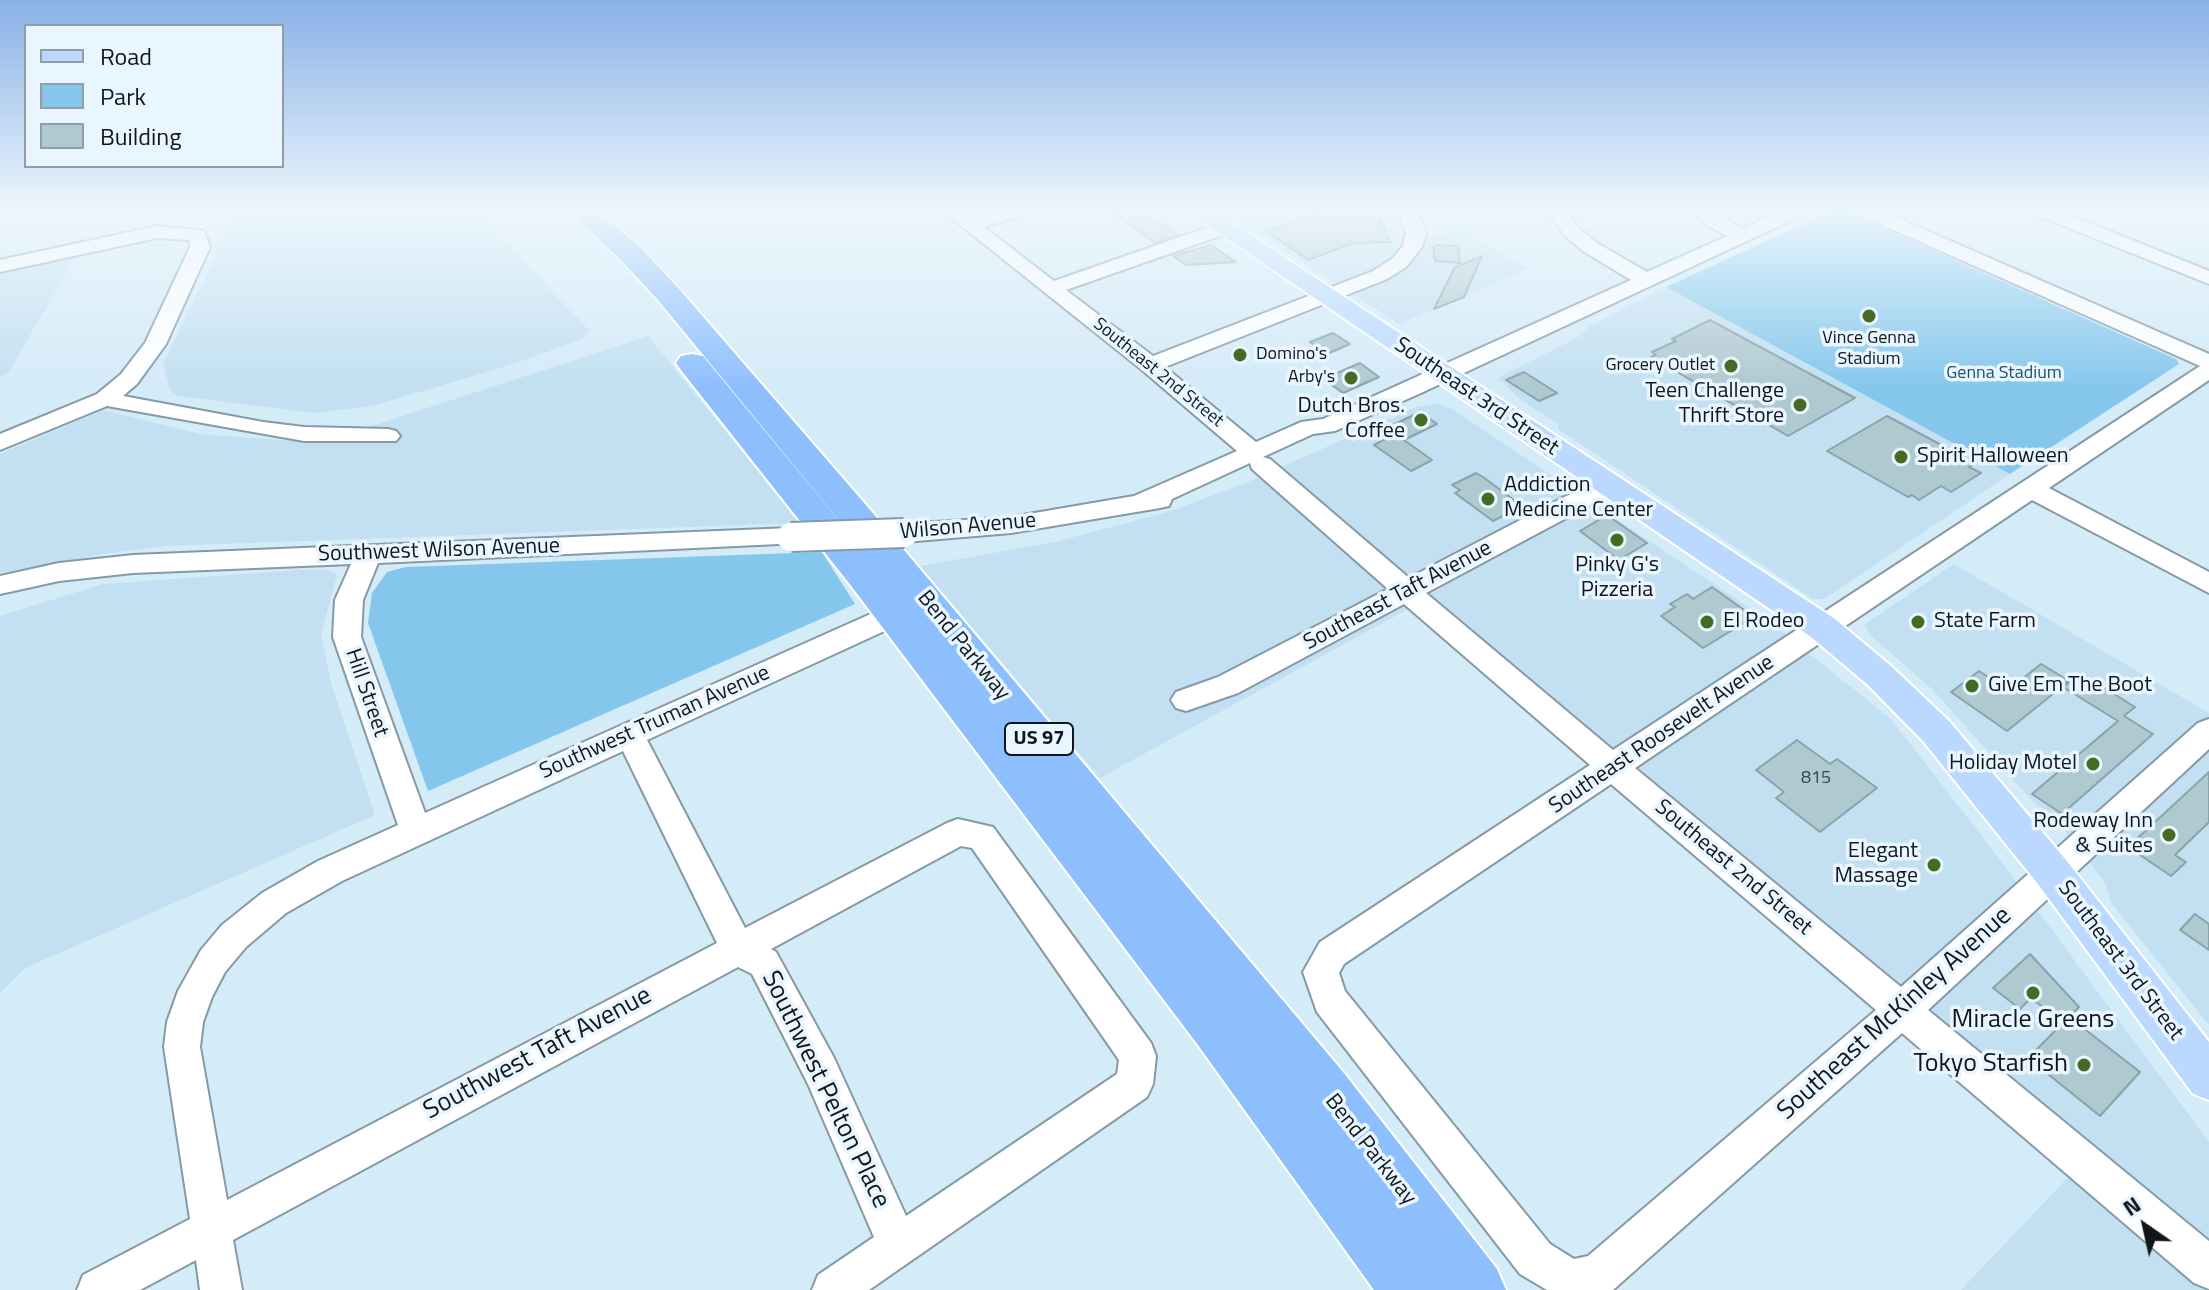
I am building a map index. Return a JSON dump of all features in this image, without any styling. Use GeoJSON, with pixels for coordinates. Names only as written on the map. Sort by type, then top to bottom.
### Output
{"type":"FeatureCollection","features":[{"type":"Feature","properties":{"kind":"highway","name":"Bend Parkway"},"geometry":{"type":"LineString","coordinates":[[611,268],[648,309],[894,615],[1270,1099],[1410,1290]]}},
{"type":"Feature","properties":{"kind":"highway","name":"Bend Parkway"},"geometry":{"type":"LineString","coordinates":[[644,268],[859,520],[1324,1091],[1476,1290]]}},
{"type":"Feature","properties":{"kind":"main road","name":"Southeast 3rd Street"},"geometry":{"type":"LineString","coordinates":[[1284,268],[1823,628],[1880,676],[1936,731],[2052,872],[2209,1078]]}},
{"type":"Feature","properties":{"kind":"street"},"geometry":{"type":"LineString","coordinates":[[0,443],[105,399],[129,379],[155,344],[190,268]]}},
{"type":"Feature","properties":{"kind":"street","name":"Southeast 2nd Street"},"geometry":{"type":"LineString","coordinates":[[1026,268],[1150,365],[1257,458],[1307,507],[2209,1268]]}},
{"type":"Feature","properties":{"kind":"street"},"geometry":{"type":"LineString","coordinates":[[1052,288],[1109,268]]}},
{"type":"Feature","properties":{"kind":"street"},"geometry":{"type":"LineString","coordinates":[[1150,365],[1391,268]]}},
{"type":"Feature","properties":{"kind":"street"},"geometry":{"type":"LineString","coordinates":[[1626,268],[1644,279]]}},
{"type":"Feature","properties":{"kind":"street"},"geometry":{"type":"LineString","coordinates":[[1257,458],[1321,436],[1327,426],[1444,375],[1669,268]]}},
{"type":"Feature","properties":{"kind":"street"},"geometry":{"type":"LineString","coordinates":[[1996,268],[2209,362]]}},
{"type":"Feature","properties":{"kind":"street"},"geometry":{"type":"LineString","coordinates":[[2185,268],[2209,278]]}},
{"type":"Feature","properties":{"kind":"street","name":"Southeast Roosevelt Avenue"},"geometry":{"type":"LineString","coordinates":[[1571,1281],[1535,1259],[1330,1000],[1321,972],[1332,953],[2209,370]]}},
{"type":"Feature","properties":{"kind":"street"},"geometry":{"type":"LineString","coordinates":[[105,399],[263,429],[304,434],[388,436]]}},
{"type":"Feature","properties":{"kind":"street","name":"Wilson Avenue"},"geometry":{"type":"LineString","coordinates":[[791,537],[1011,525],[1154,500],[1257,458]]}},
{"type":"Feature","properties":{"kind":"street","name":"Southeast Taft Avenue"},"geometry":{"type":"LineString","coordinates":[[1186,700],[1228,685],[1608,485]]}},
{"type":"Feature","properties":{"kind":"street"},"geometry":{"type":"LineString","coordinates":[[2031,489],[2209,584]]}},
{"type":"Feature","properties":{"kind":"street","name":"Southwest Wilson Avenue"},"geometry":{"type":"LineString","coordinates":[[0,585],[59,572],[133,564],[791,537]]}},
{"type":"Feature","properties":{"kind":"street","name":"Hill Street"},"geometry":{"type":"LineString","coordinates":[[369,553],[349,600],[347,637],[416,831]]}},
{"type":"Feature","properties":{"kind":"street","name":"Southwest Wilson Avenue"},"geometry":{"type":"LineString","coordinates":[[0,602],[60,584],[88,571]]}},
{"type":"Feature","properties":{"kind":"street","name":"Southwest Truman Avenue"},"geometry":{"type":"LineString","coordinates":[[221,1290],[182,1061],[185,1022],[196,991],[223,948],[259,914],[304,884],[894,615]]}},
{"type":"Feature","properties":{"kind":"street","name":"Southeast McKinley Avenue"},"geometry":{"type":"LineString","coordinates":[[1571,1281],[1598,1275],[1902,1010],[2209,731]]}},
{"type":"Feature","properties":{"kind":"street","name":"Southwest Pelton Place"},"geometry":{"type":"LineString","coordinates":[[629,734],[737,948],[764,963],[821,1071],[899,1246]]}},
{"type":"Feature","properties":{"kind":"street","name":"Southwest Taft Avenue"},"geometry":{"type":"LineString","coordinates":[[98,1290],[958,832],[982,837],[1138,1056],[1134,1084],[899,1246]]}},
{"type":"Feature","properties":{"kind":"street"},"geometry":{"type":"LineString","coordinates":[[833,1290],[899,1246]]}},
{"type":"Feature","properties":{"kind":"shaded area"},"geometry":{"type":"Polygon","coordinates":[[[0,268],[69,268],[8,373],[0,376],[0,268]]]}},
{"type":"Feature","properties":{"kind":"shaded area"},"geometry":{"type":"Polygon","coordinates":[[[210,268],[529,268],[589,330],[581,340],[497,369],[372,406],[314,413],[178,396],[170,390],[163,364],[210,268]]]}},
{"type":"Feature","properties":{"kind":"shaded area"},"geometry":{"type":"Polygon","coordinates":[[[1312,268],[1530,269],[1399,324],[1312,268]]]}},
{"type":"Feature","properties":{"kind":"shaded area"},"geometry":{"type":"Polygon","coordinates":[[[1666,287],[2010,474],[1824,599],[1813,599],[1558,429],[1558,424],[1521,400],[1498,378],[1666,287]]]}},
{"type":"Feature","properties":{"kind":"shaded area"},"geometry":{"type":"Polygon","coordinates":[[[648,336],[800,523],[165,546],[0,573],[0,454],[103,410],[199,434],[320,443],[648,336]]]}},
{"type":"Feature","properties":{"kind":"shaded area"},"geometry":{"type":"Polygon","coordinates":[[[1438,404],[1452,409],[1766,619],[1891,719],[2209,1142],[2209,1290],[1961,1290],[2074,1171],[1408,609],[1100,778],[920,566],[1055,542],[1171,511],[1243,484],[1419,406],[1438,404]]]}},
{"type":"Feature","properties":{"kind":"shaded area"},"geometry":{"type":"Polygon","coordinates":[[[1954,564],[2209,713],[2209,1025],[2111,903],[2105,883],[2054,816],[2035,804],[1933,690],[1869,634],[1865,624],[1954,564]]]}},
{"type":"Feature","properties":{"kind":"shaded area"},"geometry":{"type":"Polygon","coordinates":[[[328,570],[337,575],[321,634],[332,686],[375,815],[25,968],[0,993],[0,616],[103,584],[328,570]]]}},
{"type":"Feature","properties":{"kind":"green space","name":"Genna Stadium"},"geometry":{"type":"Polygon","coordinates":[[[1707,268],[1973,268],[2176,359],[2179,364],[2010,474],[1666,287],[1707,268]]]}},
{"type":"Feature","properties":{"kind":"green space"},"geometry":{"type":"Polygon","coordinates":[[[822,552],[855,604],[428,791],[368,623],[372,593],[387,572],[406,567],[822,552]]]}},
{"type":"Feature","properties":{"kind":"building"},"geometry":{"type":"Polygon","coordinates":[[[1454,268],[1477,268],[1464,297],[1434,309],[1454,268]]]}},
{"type":"Feature","properties":{"kind":"building","name":"Grocery Outlet"},"geometry":{"type":"Polygon","coordinates":[[[1710,320],[1855,398],[1788,436],[1651,357],[1656,355],[1652,352],[1676,341],[1672,339],[1710,320]]]}},
{"type":"Feature","properties":{"kind":"building"},"geometry":{"type":"Polygon","coordinates":[[[1333,333],[1350,344],[1327,354],[1310,342],[1333,333]]]}},
{"type":"Feature","properties":{"kind":"building","name":"Arby's"},"geometry":{"type":"Polygon","coordinates":[[[1360,363],[1379,377],[1343,393],[1323,379],[1360,363]]]}},
{"type":"Feature","properties":{"kind":"building"},"geometry":{"type":"Polygon","coordinates":[[[1524,372],[1557,393],[1539,401],[1506,380],[1524,372]]]}},
{"type":"Feature","properties":{"kind":"building"},"geometry":{"type":"Polygon","coordinates":[[[1420,412],[1437,424],[1404,440],[1432,460],[1411,471],[1374,445],[1387,438],[1378,432],[1420,412]]]}},
{"type":"Feature","properties":{"kind":"building","name":"Spirit Halloween"},"geometry":{"type":"Polygon","coordinates":[[[1887,416],[1975,463],[1969,467],[1981,473],[1951,492],[1941,486],[1919,500],[1912,495],[1908,497],[1827,451],[1887,416]]]}},
{"type":"Feature","properties":{"kind":"building","name":"Addiction Medicine Center"},"geometry":{"type":"Polygon","coordinates":[[[1476,473],[1522,506],[1493,521],[1455,493],[1460,490],[1452,485],[1476,473]]]}},
{"type":"Feature","properties":{"kind":"building","name":"Pinky G's Pizzeria"},"geometry":{"type":"Polygon","coordinates":[[[1607,515],[1647,543],[1619,560],[1580,531],[1607,515]]]}},
{"type":"Feature","properties":{"kind":"building","name":"El Rodeo"},"geometry":{"type":"Polygon","coordinates":[[[1712,587],[1754,617],[1703,648],[1661,616],[1675,607],[1670,604],[1687,594],[1693,599],[1712,587]]]}},
{"type":"Feature","properties":{"kind":"building"},"geometry":{"type":"Polygon","coordinates":[[[2041,664],[2069,681],[2007,731],[1951,692],[1979,671],[2008,690],[2041,664]]]}},
{"type":"Feature","properties":{"kind":"building","name":"Holiday Motel"},"geometry":{"type":"Polygon","coordinates":[[[2080,673],[2135,707],[2124,716],[2153,734],[2062,814],[2032,794],[2118,721],[2063,687],[2080,673]]]}},
{"type":"Feature","properties":{"kind":"building"},"geometry":{"type":"Polygon","coordinates":[[[1797,740],[1830,764],[1837,759],[1877,788],[1820,832],[1776,798],[1784,792],[1756,770],[1797,740]]]}},
{"type":"Feature","properties":{"kind":"building","name":"Rodeway Inn & Suites"},"geometry":{"type":"Polygon","coordinates":[[[2209,772],[2209,822],[2175,855],[2186,862],[2171,876],[2128,847],[2209,772]]]}},
{"type":"Feature","properties":{"kind":"building"},"geometry":{"type":"Polygon","coordinates":[[[2195,914],[2209,924],[2209,950],[2180,930],[2195,914]]]}},
{"type":"Feature","properties":{"kind":"building","name":"Tokyo Starfish"},"geometry":{"type":"Polygon","coordinates":[[[2030,954],[2079,1007],[2069,1017],[2140,1072],[2100,1116],[2028,1058],[2063,1023],[2031,998],[2020,1009],[1993,988],[2030,954]]]}},
{"type":"Feature","properties":{"kind":"place","name":"Vince Genna Stadium"},"geometry":{"type":"Point","coordinates":[1869,316]}},
{"type":"Feature","properties":{"kind":"place","name":"Domino's"},"geometry":{"type":"Point","coordinates":[1240,355]}},
{"type":"Feature","properties":{"kind":"place","name":"Grocery Outlet"},"geometry":{"type":"Point","coordinates":[1731,366]}},
{"type":"Feature","properties":{"kind":"place","name":"Arby's"},"geometry":{"type":"Point","coordinates":[1351,378]}},
{"type":"Feature","properties":{"kind":"place","name":"Teen Challenge Thrift Store"},"geometry":{"type":"Point","coordinates":[1800,405]}},
{"type":"Feature","properties":{"kind":"place","name":"Dutch Bros. Coffee"},"geometry":{"type":"Point","coordinates":[1421,420]}},
{"type":"Feature","properties":{"kind":"place","name":"Spirit Halloween"},"geometry":{"type":"Point","coordinates":[1901,457]}},
{"type":"Feature","properties":{"kind":"place","name":"Addiction Medicine Center"},"geometry":{"type":"Point","coordinates":[1488,499]}},
{"type":"Feature","properties":{"kind":"place","name":"Pinky G's Pizzeria"},"geometry":{"type":"Point","coordinates":[1617,540]}},
{"type":"Feature","properties":{"kind":"place","name":"El Rodeo"},"geometry":{"type":"Point","coordinates":[1707,622]}},
{"type":"Feature","properties":{"kind":"place","name":"State Farm"},"geometry":{"type":"Point","coordinates":[1918,622]}},
{"type":"Feature","properties":{"kind":"place","name":"Give Em The Boot"},"geometry":{"type":"Point","coordinates":[1972,686]}},
{"type":"Feature","properties":{"kind":"place","name":"Holiday Motel"},"geometry":{"type":"Point","coordinates":[2093,764]}},
{"type":"Feature","properties":{"kind":"place","name":"Rodeway Inn & Suites"},"geometry":{"type":"Point","coordinates":[2169,835]}},
{"type":"Feature","properties":{"kind":"place","name":"Elegant Massage"},"geometry":{"type":"Point","coordinates":[1934,865]}},
{"type":"Feature","properties":{"kind":"place","name":"Miracle Greens"},"geometry":{"type":"Point","coordinates":[2033,993]}},
{"type":"Feature","properties":{"kind":"place","name":"Tokyo Starfish"},"geometry":{"type":"Point","coordinates":[2084,1065]}}]}
